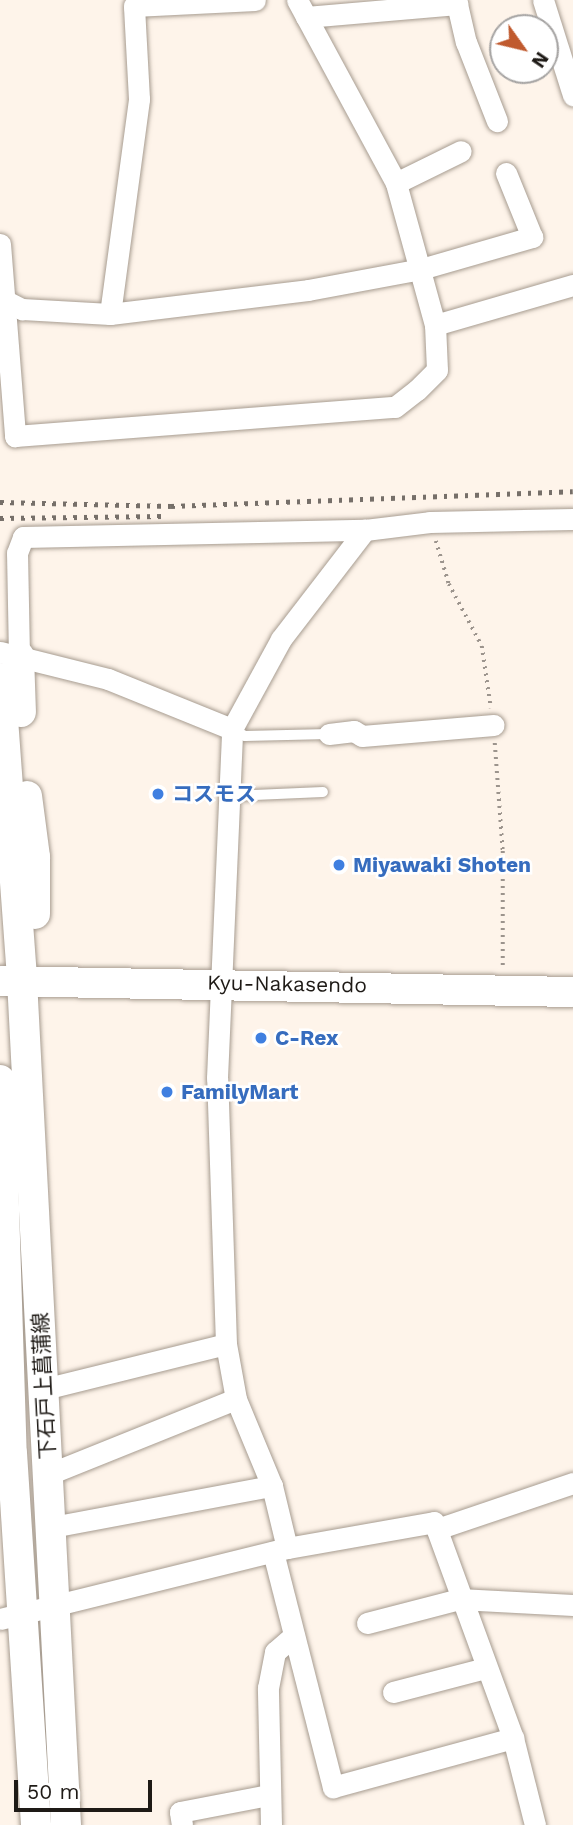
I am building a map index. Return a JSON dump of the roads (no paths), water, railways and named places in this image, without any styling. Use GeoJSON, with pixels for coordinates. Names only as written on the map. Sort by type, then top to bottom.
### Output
{"type":"FeatureCollection","features":[{"type":"Feature","properties":{"kind":"main road","name":"下石戸上菖蒲線"},"geometry":{"type":"LineString","coordinates":[[6,662],[20,947],[11,981],[44,1389],[66,1825]]}},
{"type":"Feature","properties":{"kind":"main road"},"geometry":{"type":"LineString","coordinates":[[6,662],[35,857],[35,929],[11,981]]}},
{"type":"Feature","properties":{"kind":"main road","name":"Kyu-Nakasendo"},"geometry":{"type":"LineString","coordinates":[[11,981],[222,982],[573,992]]}},
{"type":"Feature","properties":{"kind":"main road","name":"下石戸上菖蒲線"},"geometry":{"type":"LineString","coordinates":[[0,1080],[5,1400],[12,1617],[36,1825]]}},
{"type":"Feature","properties":{"kind":"street"},"geometry":{"type":"LineString","coordinates":[[110,314],[139,99],[134,6],[255,0]]}},
{"type":"Feature","properties":{"kind":"street"},"geometry":{"type":"LineString","coordinates":[[543,0],[573,95]]}},
{"type":"Feature","properties":{"kind":"street"},"geometry":{"type":"LineString","coordinates":[[0,244],[1,298],[15,436],[395,407],[437,370],[435,325],[396,183],[301,9],[457,4],[466,42],[497,121]]}},
{"type":"Feature","properties":{"kind":"street"},"geometry":{"type":"LineString","coordinates":[[396,183],[461,151]]}},
{"type":"Feature","properties":{"kind":"street"},"geometry":{"type":"LineString","coordinates":[[1,298],[22,309],[110,314],[308,290],[421,269],[533,237],[506,173]]}},
{"type":"Feature","properties":{"kind":"street"},"geometry":{"type":"LineString","coordinates":[[435,325],[573,285]]}},
{"type":"Feature","properties":{"kind":"street"},"geometry":{"type":"LineString","coordinates":[[232,729],[108,679],[6,662],[8,554],[23,537],[365,530],[430,522],[573,519]]}},
{"type":"Feature","properties":{"kind":"street"},"geometry":{"type":"LineString","coordinates":[[365,530],[281,639],[232,729],[217,1078],[226,1343],[236,1399],[272,1486],[291,1638],[333,1787],[513,1738]]}},
{"type":"Feature","properties":{"kind":"street"},"geometry":{"type":"LineString","coordinates":[[330,734],[354,731],[362,736],[494,724]]}},
{"type":"Feature","properties":{"kind":"street"},"geometry":{"type":"LineString","coordinates":[[44,1389],[226,1343]]}},
{"type":"Feature","properties":{"kind":"street"},"geometry":{"type":"LineString","coordinates":[[49,1474],[236,1399]]}},
{"type":"Feature","properties":{"kind":"street"},"geometry":{"type":"LineString","coordinates":[[437,1529],[573,1483]]}},
{"type":"Feature","properties":{"kind":"street"},"geometry":{"type":"LineString","coordinates":[[52,1527],[272,1486]]}},
{"type":"Feature","properties":{"kind":"street"},"geometry":{"type":"LineString","coordinates":[[12,1617],[280,1550],[434,1522],[459,1599],[513,1738],[535,1825]]}},
{"type":"Feature","properties":{"kind":"street"},"geometry":{"type":"LineString","coordinates":[[367,1623],[459,1599],[573,1605]]}},
{"type":"Feature","properties":{"kind":"street"},"geometry":{"type":"LineString","coordinates":[[271,1825],[268,1795],[268,1688],[275,1651],[291,1638]]}},
{"type":"Feature","properties":{"kind":"street"},"geometry":{"type":"LineString","coordinates":[[393,1692],[485,1668]]}},
{"type":"Feature","properties":{"kind":"street"},"geometry":{"type":"LineString","coordinates":[[182,1825],[180,1812],[268,1795]]}},
{"type":"Feature","properties":{"kind":"lane"},"geometry":{"type":"LineString","coordinates":[[232,729],[245,736],[330,734]]}},
{"type":"Feature","properties":{"kind":"lane"},"geometry":{"type":"LineString","coordinates":[[231,796],[323,792]]}},
{"type":"Feature","properties":{"kind":"railway"},"geometry":{"type":"LineString","coordinates":[[0,502],[171,506],[573,491]]}},
{"type":"Feature","properties":{"kind":"railway"},"geometry":{"type":"LineString","coordinates":[[0,518],[164,516]]}},
{"type":"Feature","properties":{"kind":"place","name":"コスモス"},"geometry":{"type":"Point","coordinates":[158,794]}},
{"type":"Feature","properties":{"kind":"place","name":"Miyawaki Shoten"},"geometry":{"type":"Point","coordinates":[339,865]}},
{"type":"Feature","properties":{"kind":"place","name":"C-Rex"},"geometry":{"type":"Point","coordinates":[261,1038]}},
{"type":"Feature","properties":{"kind":"place","name":"FamilyMart"},"geometry":{"type":"Point","coordinates":[167,1092]}}]}
